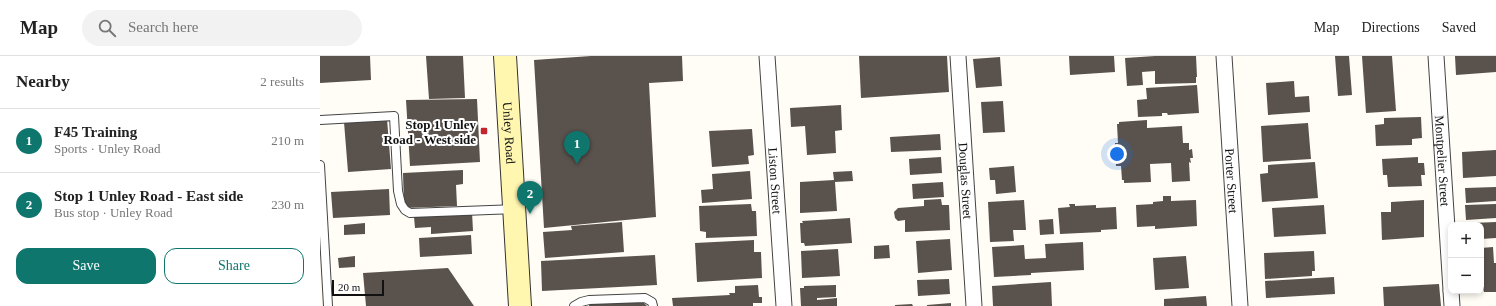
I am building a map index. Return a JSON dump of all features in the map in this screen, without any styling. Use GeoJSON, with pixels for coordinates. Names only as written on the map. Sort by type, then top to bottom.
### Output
{"type":"FeatureCollection","features":[{"type":"Feature","properties":{"kind":"main road","name":"Unley Road"},"geometry":{"type":"LineString","coordinates":[[505,56],[520,306]]}},
{"type":"Feature","properties":{"kind":"street","name":"Liston Street"},"geometry":{"type":"LineString","coordinates":[[767,56],[784,306]]}},
{"type":"Feature","properties":{"kind":"street","name":"Douglas Street"},"geometry":{"type":"LineString","coordinates":[[958,56],[974,306]]}},
{"type":"Feature","properties":{"kind":"street","name":"Porter Street"},"geometry":{"type":"LineString","coordinates":[[1224,56],[1240,306]]}},
{"type":"Feature","properties":{"kind":"street","name":"Montpelier Street"},"geometry":{"type":"LineString","coordinates":[[1436,56],[1449,258]]}},
{"type":"Feature","properties":{"kind":"street","name":"Montpelier Street"},"geometry":{"type":"LineString","coordinates":[[1451,294],[1452,306]]}},
{"type":"Feature","properties":{"kind":"lane"},"geometry":{"type":"LineString","coordinates":[[320,120],[394,116],[398,191],[401,204],[405,210],[410,213],[419,214],[515,209]]}},
{"type":"Feature","properties":{"kind":"lane"},"geometry":{"type":"LineString","coordinates":[[320,165],[328,306]]}},
{"type":"Feature","properties":{"kind":"lane"},"geometry":{"type":"LineString","coordinates":[[574,306],[589,300],[645,298],[652,302],[653,306]]}},
{"type":"Feature","properties":{"kind":"building"},"geometry":{"type":"Polygon","coordinates":[[[320,56],[370,56],[371,80],[320,83],[320,56]]]}},
{"type":"Feature","properties":{"kind":"building"},"geometry":{"type":"Polygon","coordinates":[[[426,56],[463,56],[465,98],[429,99],[426,56]]]}},
{"type":"Feature","properties":{"kind":"building"},"geometry":{"type":"Polygon","coordinates":[[[591,56],[682,56],[683,81],[649,83],[656,217],[544,228],[534,60],[591,56]]]}},
{"type":"Feature","properties":{"kind":"building"},"geometry":{"type":"Polygon","coordinates":[[[859,56],[947,56],[949,92],[861,98],[859,56]]]}},
{"type":"Feature","properties":{"kind":"building"},"geometry":{"type":"Polygon","coordinates":[[[1069,56],[1114,56],[1115,72],[1070,75],[1069,56]]]}},
{"type":"Feature","properties":{"kind":"building"},"geometry":{"type":"Polygon","coordinates":[[[1196,56],[1196,83],[1155,84],[1155,71],[1142,72],[1143,85],[1127,86],[1125,58],[1196,56]]]}},
{"type":"Feature","properties":{"kind":"building"},"geometry":{"type":"Polygon","coordinates":[[[1335,56],[1349,56],[1352,95],[1338,96],[1335,56]]]}},
{"type":"Feature","properties":{"kind":"building"},"geometry":{"type":"Polygon","coordinates":[[[1362,56],[1392,56],[1396,111],[1366,113],[1362,56]]]}},
{"type":"Feature","properties":{"kind":"building"},"geometry":{"type":"Polygon","coordinates":[[[1455,56],[1496,56],[1496,72],[1456,75],[1455,56]]]}},
{"type":"Feature","properties":{"kind":"building"},"geometry":{"type":"Polygon","coordinates":[[[1000,57],[1002,86],[976,88],[973,59],[1000,57]]]}},
{"type":"Feature","properties":{"kind":"building"},"geometry":{"type":"Polygon","coordinates":[[[1294,81],[1295,97],[1309,96],[1310,112],[1268,115],[1266,83],[1294,81]]]}},
{"type":"Feature","properties":{"kind":"building"},"geometry":{"type":"Polygon","coordinates":[[[1197,85],[1199,113],[1168,115],[1167,113],[1162,113],[1162,116],[1138,117],[1137,100],[1147,99],[1146,88],[1197,85]]]}},
{"type":"Feature","properties":{"kind":"building"},"geometry":{"type":"Polygon","coordinates":[[[477,99],[480,162],[410,166],[406,100],[477,99]]]}},
{"type":"Feature","properties":{"kind":"building"},"geometry":{"type":"Polygon","coordinates":[[[1003,101],[1005,132],[983,133],[981,102],[1003,101]]]}},
{"type":"Feature","properties":{"kind":"building"},"geometry":{"type":"Polygon","coordinates":[[[841,105],[842,130],[835,131],[836,153],[807,155],[805,126],[791,127],[790,108],[841,105]]]}},
{"type":"Feature","properties":{"kind":"building"},"geometry":{"type":"Polygon","coordinates":[[[1421,117],[1422,138],[1412,139],[1412,145],[1376,146],[1375,125],[1384,124],[1384,118],[1421,117]]]}},
{"type":"Feature","properties":{"kind":"building"},"geometry":{"type":"Polygon","coordinates":[[[387,119],[391,169],[348,172],[344,122],[387,119]]]}},
{"type":"Feature","properties":{"kind":"building"},"geometry":{"type":"Polygon","coordinates":[[[1147,120],[1147,128],[1182,126],[1183,143],[1189,143],[1189,150],[1192,149],[1193,158],[1190,158],[1191,163],[1189,162],[1190,181],[1172,182],[1171,163],[1150,164],[1151,182],[1124,183],[1124,180],[1122,180],[1121,166],[1116,166],[1115,143],[1118,143],[1117,124],[1119,124],[1119,122],[1147,120]]]}},
{"type":"Feature","properties":{"kind":"building"},"geometry":{"type":"Polygon","coordinates":[[[1308,123],[1311,159],[1263,162],[1261,126],[1308,123]]]}},
{"type":"Feature","properties":{"kind":"building"},"geometry":{"type":"Polygon","coordinates":[[[752,129],[754,155],[748,156],[749,164],[712,167],[709,131],[752,129]]]}},
{"type":"Feature","properties":{"kind":"building"},"geometry":{"type":"Polygon","coordinates":[[[940,134],[941,150],[891,152],[890,137],[940,134]]]}},
{"type":"Feature","properties":{"kind":"building"},"geometry":{"type":"Polygon","coordinates":[[[1496,150],[1496,176],[1463,178],[1462,152],[1496,150]]]}},
{"type":"Feature","properties":{"kind":"building"},"geometry":{"type":"Polygon","coordinates":[[[941,157],[942,173],[910,175],[909,159],[941,157]]]}},
{"type":"Feature","properties":{"kind":"building"},"geometry":{"type":"Polygon","coordinates":[[[1418,157],[1418,163],[1424,163],[1425,175],[1421,175],[1422,186],[1388,187],[1387,175],[1383,175],[1382,159],[1418,157]]]}},
{"type":"Feature","properties":{"kind":"building"},"geometry":{"type":"Polygon","coordinates":[[[1315,162],[1318,198],[1262,202],[1260,174],[1268,173],[1268,165],[1315,162]]]}},
{"type":"Feature","properties":{"kind":"building"},"geometry":{"type":"Polygon","coordinates":[[[1014,166],[1016,192],[996,194],[995,180],[990,180],[989,168],[1014,166]]]}},
{"type":"Feature","properties":{"kind":"building"},"geometry":{"type":"Polygon","coordinates":[[[463,170],[463,184],[456,185],[457,206],[404,208],[403,173],[463,170]]]}},
{"type":"Feature","properties":{"kind":"building"},"geometry":{"type":"Polygon","coordinates":[[[750,171],[752,199],[702,203],[701,190],[713,189],[712,174],[750,171]]]}},
{"type":"Feature","properties":{"kind":"building"},"geometry":{"type":"Polygon","coordinates":[[[852,171],[853,181],[835,182],[837,211],[800,213],[800,182],[834,180],[833,172],[852,171]]]}},
{"type":"Feature","properties":{"kind":"building"},"geometry":{"type":"Polygon","coordinates":[[[943,182],[944,197],[913,199],[912,184],[943,182]]]}},
{"type":"Feature","properties":{"kind":"building"},"geometry":{"type":"Polygon","coordinates":[[[1496,187],[1496,201],[1466,203],[1465,188],[1496,187]]]}},
{"type":"Feature","properties":{"kind":"building"},"geometry":{"type":"Polygon","coordinates":[[[389,189],[390,215],[333,218],[331,192],[389,189]]]}},
{"type":"Feature","properties":{"kind":"building"},"geometry":{"type":"Polygon","coordinates":[[[1163,196],[1171,196],[1171,201],[1196,200],[1197,226],[1155,229],[1155,226],[1137,227],[1136,205],[1153,204],[1153,202],[1163,201],[1163,196]]]}},
{"type":"Feature","properties":{"kind":"building"},"geometry":{"type":"Polygon","coordinates":[[[941,199],[942,205],[949,205],[950,230],[905,232],[905,220],[898,221],[895,218],[894,212],[898,208],[924,206],[924,200],[941,199]]]}},
{"type":"Feature","properties":{"kind":"building"},"geometry":{"type":"Polygon","coordinates":[[[1024,200],[1026,230],[1013,230],[1014,241],[990,242],[988,202],[1024,200]]]}},
{"type":"Feature","properties":{"kind":"building"},"geometry":{"type":"Polygon","coordinates":[[[1424,200],[1424,237],[1382,240],[1381,212],[1391,212],[1391,202],[1424,200]]]}},
{"type":"Feature","properties":{"kind":"building"},"geometry":{"type":"Polygon","coordinates":[[[751,204],[752,211],[756,211],[757,236],[706,238],[706,232],[700,231],[699,206],[751,204]]]}},
{"type":"Feature","properties":{"kind":"building"},"geometry":{"type":"Polygon","coordinates":[[[1069,204],[1075,204],[1075,206],[1096,205],[1096,208],[1116,207],[1117,229],[1101,230],[1101,232],[1060,234],[1058,208],[1070,207],[1069,204]]]}},
{"type":"Feature","properties":{"kind":"building"},"geometry":{"type":"Polygon","coordinates":[[[1496,204],[1496,218],[1466,220],[1465,205],[1496,204]]]}},
{"type":"Feature","properties":{"kind":"building"},"geometry":{"type":"Polygon","coordinates":[[[1324,205],[1326,234],[1274,237],[1272,208],[1324,205]]]}},
{"type":"Feature","properties":{"kind":"building"},"geometry":{"type":"Polygon","coordinates":[[[472,212],[473,231],[431,234],[431,227],[415,228],[414,217],[472,212]]]}},
{"type":"Feature","properties":{"kind":"building"},"geometry":{"type":"Polygon","coordinates":[[[850,218],[852,243],[805,246],[804,243],[801,243],[800,223],[803,223],[802,221],[850,218]]]}},
{"type":"Feature","properties":{"kind":"building"},"geometry":{"type":"Polygon","coordinates":[[[1053,219],[1054,234],[1040,235],[1039,220],[1053,219]]]}},
{"type":"Feature","properties":{"kind":"building"},"geometry":{"type":"Polygon","coordinates":[[[622,222],[624,252],[545,258],[543,232],[572,230],[571,226],[622,222]]]}},
{"type":"Feature","properties":{"kind":"building"},"geometry":{"type":"Polygon","coordinates":[[[1484,222],[1496,222],[1496,238],[1484,239],[1484,222]]]}},
{"type":"Feature","properties":{"kind":"building"},"geometry":{"type":"Polygon","coordinates":[[[365,223],[365,234],[344,235],[344,225],[365,223]]]}},
{"type":"Feature","properties":{"kind":"building"},"geometry":{"type":"Polygon","coordinates":[[[471,235],[472,254],[420,257],[419,238],[471,235]]]}},
{"type":"Feature","properties":{"kind":"building"},"geometry":{"type":"Polygon","coordinates":[[[950,239],[952,270],[918,273],[916,241],[950,239]]]}},
{"type":"Feature","properties":{"kind":"building"},"geometry":{"type":"Polygon","coordinates":[[[754,240],[754,252],[761,252],[762,278],[697,282],[695,243],[754,240]]]}},
{"type":"Feature","properties":{"kind":"building"},"geometry":{"type":"Polygon","coordinates":[[[1083,242],[1084,270],[994,277],[992,247],[1024,245],[1025,259],[1046,258],[1045,244],[1083,242]]]}},
{"type":"Feature","properties":{"kind":"building"},"geometry":{"type":"Polygon","coordinates":[[[889,245],[890,258],[874,259],[874,246],[889,245]]]}},
{"type":"Feature","properties":{"kind":"building"},"geometry":{"type":"Polygon","coordinates":[[[1493,247],[1494,263],[1496,263],[1496,292],[1484,292],[1484,248],[1493,247]]]}},
{"type":"Feature","properties":{"kind":"building"},"geometry":{"type":"Polygon","coordinates":[[[838,249],[840,276],[802,278],[801,251],[838,249]]]}},
{"type":"Feature","properties":{"kind":"building"},"geometry":{"type":"Polygon","coordinates":[[[1314,251],[1315,271],[1312,271],[1312,276],[1265,279],[1264,253],[1314,251]]]}},
{"type":"Feature","properties":{"kind":"building"},"geometry":{"type":"Polygon","coordinates":[[[655,255],[657,285],[542,291],[541,261],[655,255]]]}},
{"type":"Feature","properties":{"kind":"building"},"geometry":{"type":"Polygon","coordinates":[[[355,256],[355,267],[339,268],[338,258],[355,256]]]}},
{"type":"Feature","properties":{"kind":"building"},"geometry":{"type":"Polygon","coordinates":[[[1186,256],[1189,288],[1155,290],[1153,258],[1186,256]]]}},
{"type":"Feature","properties":{"kind":"building"},"geometry":{"type":"Polygon","coordinates":[[[448,268],[474,306],[366,306],[363,273],[448,268]]]}},
{"type":"Feature","properties":{"kind":"building"},"geometry":{"type":"Polygon","coordinates":[[[1334,277],[1335,294],[1266,298],[1265,281],[1334,277]]]}},
{"type":"Feature","properties":{"kind":"building"},"geometry":{"type":"Polygon","coordinates":[[[949,279],[950,294],[918,296],[917,280],[949,279]]]}},
{"type":"Feature","properties":{"kind":"building"},"geometry":{"type":"Polygon","coordinates":[[[1051,282],[1052,306],[993,306],[992,286],[1051,282]]]}},
{"type":"Feature","properties":{"kind":"building"},"geometry":{"type":"Polygon","coordinates":[[[1439,284],[1441,306],[1384,306],[1383,287],[1439,284]]]}},
{"type":"Feature","properties":{"kind":"building"},"geometry":{"type":"Polygon","coordinates":[[[758,285],[759,297],[762,297],[762,303],[753,303],[753,306],[673,306],[672,298],[730,295],[729,293],[735,293],[735,286],[758,285]]]}},
{"type":"Feature","properties":{"kind":"building"},"geometry":{"type":"Polygon","coordinates":[[[836,285],[836,297],[817,298],[817,300],[837,298],[837,306],[801,306],[800,288],[804,288],[804,286],[836,285]]]}},
{"type":"Feature","properties":{"kind":"building"},"geometry":{"type":"Polygon","coordinates":[[[1206,296],[1207,306],[1164,306],[1164,299],[1206,296]]]}},
{"type":"Feature","properties":{"kind":"building"},"geometry":{"type":"Polygon","coordinates":[[[641,300],[647,306],[589,306],[589,303],[641,300]]]}},
{"type":"Feature","properties":{"kind":"building"},"geometry":{"type":"Polygon","coordinates":[[[951,303],[951,306],[927,306],[927,305],[951,303]]]}},
{"type":"Feature","properties":{"kind":"building"},"geometry":{"type":"Polygon","coordinates":[[[912,304],[913,306],[895,306],[895,305],[912,304]]]}},
{"type":"Feature","properties":{"kind":"place","name":"Stop 1 Unley Road - West side"},"geometry":{"type":"Point","coordinates":[484,131]}},
{"type":"Feature","properties":{"kind":"place","name":"F45 Training"},"geometry":{"type":"Point","coordinates":[577,164]}},
{"type":"Feature","properties":{"kind":"place","name":"Stop 1 Unley Road - East side"},"geometry":{"type":"Point","coordinates":[530,214]}}]}
